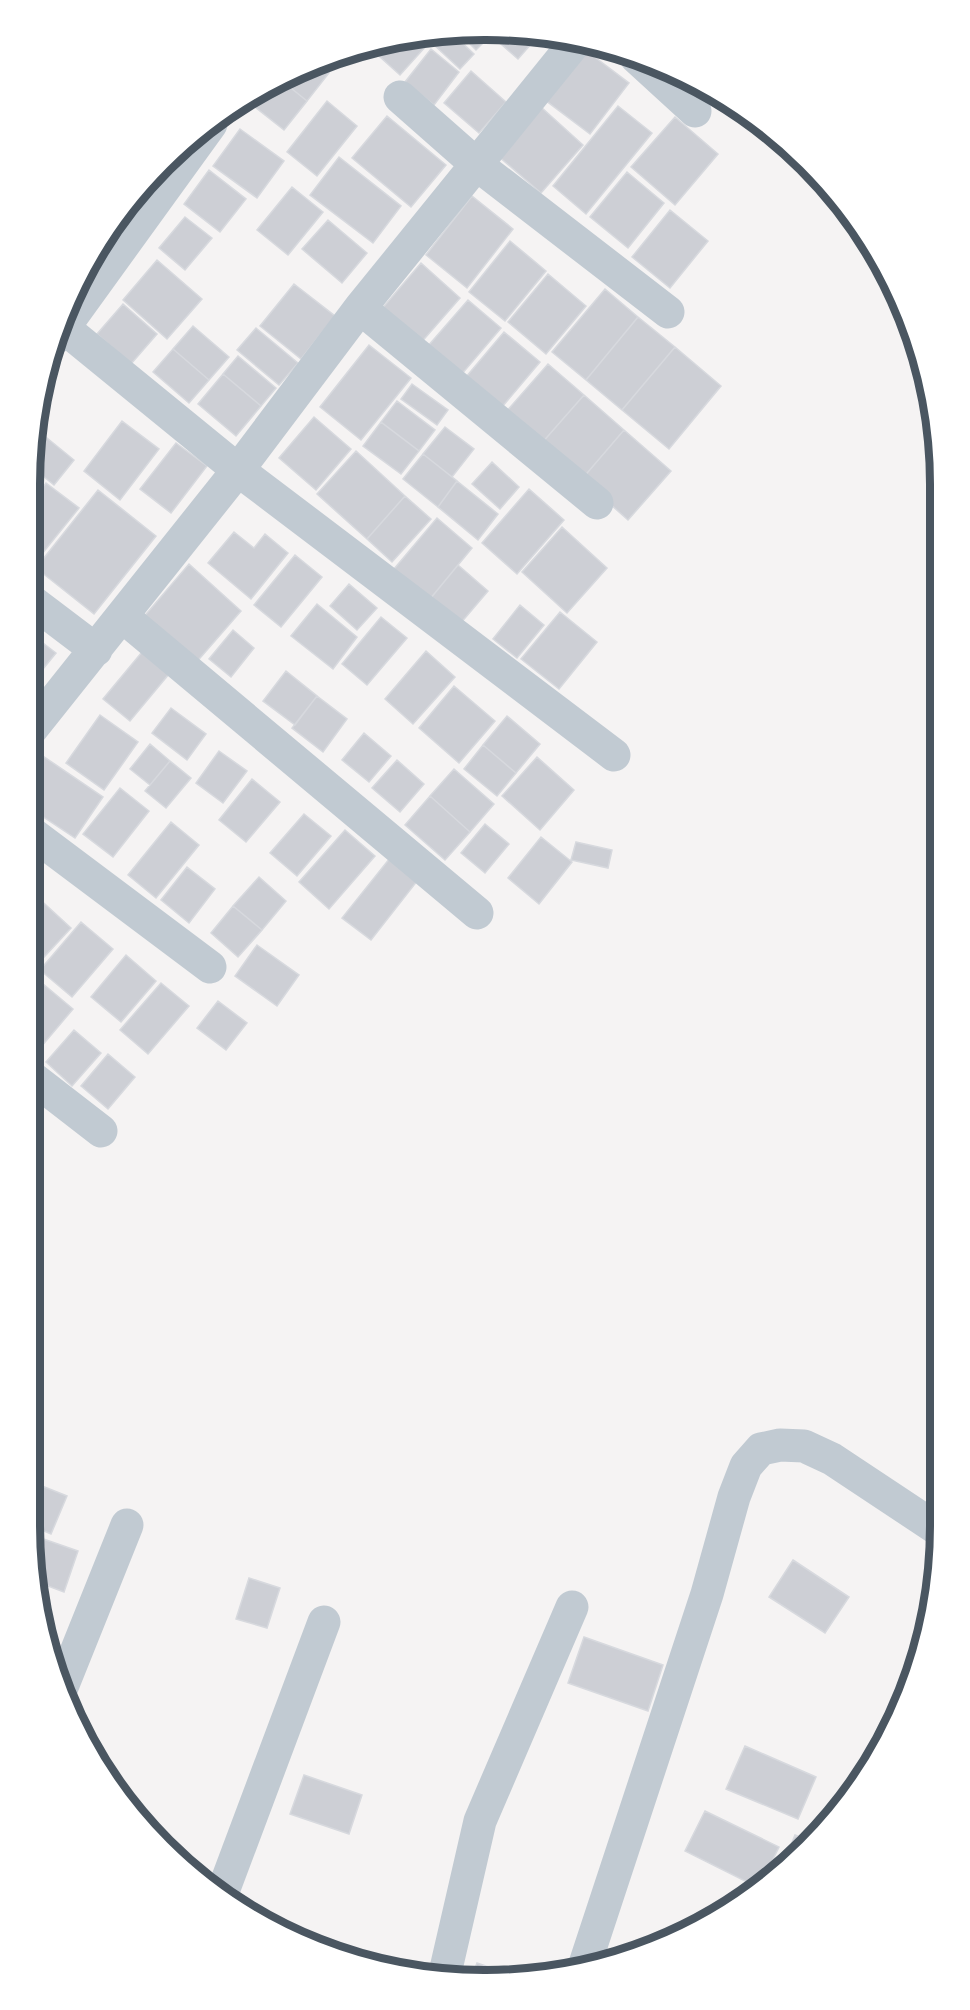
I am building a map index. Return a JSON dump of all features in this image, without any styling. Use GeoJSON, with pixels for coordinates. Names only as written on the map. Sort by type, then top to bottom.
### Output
{"type":"FeatureCollection","features":[{"type":"Feature","properties":{"kind":"street"},"geometry":{"type":"LineString","coordinates":[[40,719],[238,470],[360,308],[570,49]]}},
{"type":"Feature","properties":{"kind":"street"},"geometry":{"type":"LineString","coordinates":[[654,74],[694,111]]}},
{"type":"Feature","properties":{"kind":"street"},"geometry":{"type":"LineString","coordinates":[[400,97],[477,164],[668,312]]}},
{"type":"Feature","properties":{"kind":"street"},"geometry":{"type":"LineString","coordinates":[[77,309],[190,153]]}},
{"type":"Feature","properties":{"kind":"street"},"geometry":{"type":"LineString","coordinates":[[360,308],[597,503]]}},
{"type":"Feature","properties":{"kind":"street"},"geometry":{"type":"LineString","coordinates":[[66,337],[238,470],[614,754]]}},
{"type":"Feature","properties":{"kind":"street"},"geometry":{"type":"LineString","coordinates":[[40,608],[96,650]]}},
{"type":"Feature","properties":{"kind":"street"},"geometry":{"type":"LineString","coordinates":[[122,616],[477,913]]}},
{"type":"Feature","properties":{"kind":"street"},"geometry":{"type":"LineString","coordinates":[[40,840],[210,967]]}},
{"type":"Feature","properties":{"kind":"street"},"geometry":{"type":"LineString","coordinates":[[40,1084],[101,1131]]}},
{"type":"Feature","properties":{"kind":"street"},"geometry":{"type":"LineString","coordinates":[[587,1957],[704,1605],[734,1497],[746,1466],[761,1449],[780,1445],[804,1446],[832,1459],[930,1524]]}},
{"type":"Feature","properties":{"kind":"street"},"geometry":{"type":"LineString","coordinates":[[67,1675],[127,1525]]}},
{"type":"Feature","properties":{"kind":"street"},"geometry":{"type":"LineString","coordinates":[[446,1968],[480,1821],[572,1607]]}},
{"type":"Feature","properties":{"kind":"street"},"geometry":{"type":"LineString","coordinates":[[225,1886],[324,1622]]}},
{"type":"Feature","properties":{"kind":"building"},"geometry":{"type":"Polygon","coordinates":[[[486,40],[476,50],[467,41],[486,40]]]}},
{"type":"Feature","properties":{"kind":"building"},"geometry":{"type":"Polygon","coordinates":[[[497,40],[532,43],[518,59],[497,40]]]}},
{"type":"Feature","properties":{"kind":"building"},"geometry":{"type":"Polygon","coordinates":[[[460,41],[474,54],[460,69],[433,44],[460,41]]]}},
{"type":"Feature","properties":{"kind":"building"},"geometry":{"type":"Polygon","coordinates":[[[428,44],[400,75],[377,54],[428,44]]]}},
{"type":"Feature","properties":{"kind":"building"},"geometry":{"type":"Polygon","coordinates":[[[431,49],[459,72],[434,105],[405,82],[431,49]]]}},
{"type":"Feature","properties":{"kind":"building"},"geometry":{"type":"Polygon","coordinates":[[[582,52],[590,53],[629,83],[590,134],[545,100],[582,52]]]}},
{"type":"Feature","properties":{"kind":"building"},"geometry":{"type":"Polygon","coordinates":[[[325,70],[329,73],[307,101],[288,86],[325,70]]]}},
{"type":"Feature","properties":{"kind":"building"},"geometry":{"type":"Polygon","coordinates":[[[471,71],[506,102],[479,133],[444,103],[471,71]]]}},
{"type":"Feature","properties":{"kind":"building"},"geometry":{"type":"Polygon","coordinates":[[[678,84],[707,100],[701,107],[678,84]]]}},
{"type":"Feature","properties":{"kind":"building"},"geometry":{"type":"Polygon","coordinates":[[[288,86],[307,101],[284,130],[255,107],[288,86]]]}},
{"type":"Feature","properties":{"kind":"building"},"geometry":{"type":"Polygon","coordinates":[[[327,101],[357,126],[317,176],[287,152],[327,101]]]}},
{"type":"Feature","properties":{"kind":"building"},"geometry":{"type":"Polygon","coordinates":[[[618,106],[652,133],[586,214],[553,186],[618,106]]]}},
{"type":"Feature","properties":{"kind":"building"},"geometry":{"type":"Polygon","coordinates":[[[541,107],[583,145],[541,193],[498,156],[541,107]]]}},
{"type":"Feature","properties":{"kind":"building"},"geometry":{"type":"Polygon","coordinates":[[[387,116],[446,165],[411,207],[352,158],[387,116]]]}},
{"type":"Feature","properties":{"kind":"building"},"geometry":{"type":"Polygon","coordinates":[[[675,117],[718,154],[675,205],[631,167],[675,117]]]}},
{"type":"Feature","properties":{"kind":"building"},"geometry":{"type":"Polygon","coordinates":[[[240,129],[284,161],[257,198],[213,166],[240,129]]]}},
{"type":"Feature","properties":{"kind":"building"},"geometry":{"type":"Polygon","coordinates":[[[339,157],[401,206],[373,243],[310,195],[339,157]]]}},
{"type":"Feature","properties":{"kind":"building"},"geometry":{"type":"Polygon","coordinates":[[[209,170],[246,199],[220,232],[184,204],[209,170]]]}},
{"type":"Feature","properties":{"kind":"building"},"geometry":{"type":"Polygon","coordinates":[[[627,172],[664,203],[628,248],[590,217],[627,172]]]}},
{"type":"Feature","properties":{"kind":"building"},"geometry":{"type":"Polygon","coordinates":[[[292,187],[323,212],[288,255],[257,230],[292,187]]]}},
{"type":"Feature","properties":{"kind":"building"},"geometry":{"type":"Polygon","coordinates":[[[472,196],[513,229],[467,288],[426,255],[472,196]]]}},
{"type":"Feature","properties":{"kind":"building"},"geometry":{"type":"Polygon","coordinates":[[[670,210],[708,241],[670,288],[632,257],[670,210]]]}},
{"type":"Feature","properties":{"kind":"building"},"geometry":{"type":"Polygon","coordinates":[[[185,217],[212,238],[185,270],[159,248],[185,217]]]}},
{"type":"Feature","properties":{"kind":"building"},"geometry":{"type":"Polygon","coordinates":[[[328,220],[367,253],[342,283],[302,249],[328,220]]]}},
{"type":"Feature","properties":{"kind":"building"},"geometry":{"type":"Polygon","coordinates":[[[510,241],[546,271],[505,321],[469,292],[510,241]]]}},
{"type":"Feature","properties":{"kind":"building"},"geometry":{"type":"Polygon","coordinates":[[[157,260],[202,299],[167,339],[123,300],[157,260]]]}},
{"type":"Feature","properties":{"kind":"building"},"geometry":{"type":"Polygon","coordinates":[[[421,263],[460,298],[419,345],[380,311],[421,263]]]}},
{"type":"Feature","properties":{"kind":"building"},"geometry":{"type":"Polygon","coordinates":[[[548,274],[586,306],[546,354],[508,322],[548,274]]]}},
{"type":"Feature","properties":{"kind":"building"},"geometry":{"type":"Polygon","coordinates":[[[294,284],[335,316],[301,359],[260,326],[294,284]]]}},
{"type":"Feature","properties":{"kind":"building"},"geometry":{"type":"Polygon","coordinates":[[[605,289],[638,317],[586,380],[552,352],[605,289]]]}},
{"type":"Feature","properties":{"kind":"building"},"geometry":{"type":"Polygon","coordinates":[[[468,300],[501,328],[461,375],[428,346],[468,300]]]}},
{"type":"Feature","properties":{"kind":"building"},"geometry":{"type":"Polygon","coordinates":[[[123,304],[157,334],[131,364],[97,334],[123,304]]]}},
{"type":"Feature","properties":{"kind":"building"},"geometry":{"type":"Polygon","coordinates":[[[638,317],[675,347],[622,410],[586,380],[638,317]]]}},
{"type":"Feature","properties":{"kind":"building"},"geometry":{"type":"Polygon","coordinates":[[[193,326],[229,357],[209,380],[173,349],[193,326]]]}},
{"type":"Feature","properties":{"kind":"building"},"geometry":{"type":"Polygon","coordinates":[[[256,328],[298,363],[279,385],[237,350],[256,328]]]}},
{"type":"Feature","properties":{"kind":"building"},"geometry":{"type":"Polygon","coordinates":[[[504,332],[540,362],[502,407],[466,377],[504,332]]]}},
{"type":"Feature","properties":{"kind":"building"},"geometry":{"type":"Polygon","coordinates":[[[369,345],[411,378],[361,440],[320,407],[369,345]]]}},
{"type":"Feature","properties":{"kind":"building"},"geometry":{"type":"Polygon","coordinates":[[[675,347],[721,386],[669,449],[622,410],[675,347]]]}},
{"type":"Feature","properties":{"kind":"building"},"geometry":{"type":"Polygon","coordinates":[[[173,349],[209,380],[189,403],[153,372],[173,349]]]}},
{"type":"Feature","properties":{"kind":"building"},"geometry":{"type":"Polygon","coordinates":[[[238,356],[276,388],[261,406],[223,374],[238,356]]]}},
{"type":"Feature","properties":{"kind":"building"},"geometry":{"type":"Polygon","coordinates":[[[548,364],[584,395],[541,444],[505,413],[548,364]]]}},
{"type":"Feature","properties":{"kind":"building"},"geometry":{"type":"Polygon","coordinates":[[[223,374],[261,406],[236,436],[198,404],[223,374]]]}},
{"type":"Feature","properties":{"kind":"building"},"geometry":{"type":"Polygon","coordinates":[[[412,384],[448,410],[437,425],[401,399],[412,384]]]}},
{"type":"Feature","properties":{"kind":"building"},"geometry":{"type":"Polygon","coordinates":[[[584,395],[624,430],[582,479],[541,444],[584,395]]]}},
{"type":"Feature","properties":{"kind":"building"},"geometry":{"type":"Polygon","coordinates":[[[397,401],[435,430],[419,451],[381,422],[397,401]]]}},
{"type":"Feature","properties":{"kind":"building"},"geometry":{"type":"Polygon","coordinates":[[[314,417],[351,449],[316,490],[279,458],[314,417]]]}},
{"type":"Feature","properties":{"kind":"building"},"geometry":{"type":"Polygon","coordinates":[[[122,421],[159,449],[120,500],[84,471],[122,421]]]}},
{"type":"Feature","properties":{"kind":"building"},"geometry":{"type":"Polygon","coordinates":[[[381,422],[419,451],[401,474],[363,446],[381,422]]]}},
{"type":"Feature","properties":{"kind":"building"},"geometry":{"type":"Polygon","coordinates":[[[445,427],[474,449],[452,477],[423,454],[445,427]]]}},
{"type":"Feature","properties":{"kind":"building"},"geometry":{"type":"Polygon","coordinates":[[[624,430],[671,471],[628,520],[582,479],[624,430]]]}},
{"type":"Feature","properties":{"kind":"building"},"geometry":{"type":"Polygon","coordinates":[[[43,435],[74,460],[54,485],[40,474],[43,435]]]}},
{"type":"Feature","properties":{"kind":"building"},"geometry":{"type":"Polygon","coordinates":[[[176,443],[207,466],[171,513],[140,489],[176,443]]]}},
{"type":"Feature","properties":{"kind":"building"},"geometry":{"type":"Polygon","coordinates":[[[356,451],[405,496],[367,539],[317,494],[356,451]]]}},
{"type":"Feature","properties":{"kind":"building"},"geometry":{"type":"Polygon","coordinates":[[[423,454],[457,481],[438,507],[403,479],[423,454]]]}},
{"type":"Feature","properties":{"kind":"building"},"geometry":{"type":"Polygon","coordinates":[[[492,462],[519,487],[500,509],[472,484],[492,462]]]}},
{"type":"Feature","properties":{"kind":"building"},"geometry":{"type":"Polygon","coordinates":[[[457,481],[498,514],[478,540],[438,507],[457,481]]]}},
{"type":"Feature","properties":{"kind":"building"},"geometry":{"type":"Polygon","coordinates":[[[46,483],[79,508],[40,556],[40,490],[46,483]]]}},
{"type":"Feature","properties":{"kind":"building"},"geometry":{"type":"Polygon","coordinates":[[[529,489],[564,520],[517,574],[482,543],[529,489]]]}},
{"type":"Feature","properties":{"kind":"building"},"geometry":{"type":"Polygon","coordinates":[[[98,490],[156,536],[94,614],[40,571],[40,563],[98,490]]]}},
{"type":"Feature","properties":{"kind":"building"},"geometry":{"type":"Polygon","coordinates":[[[405,496],[431,519],[392,562],[367,539],[405,496]]]}},
{"type":"Feature","properties":{"kind":"building"},"geometry":{"type":"Polygon","coordinates":[[[437,518],[472,548],[430,599],[394,569],[437,518]]]}},
{"type":"Feature","properties":{"kind":"building"},"geometry":{"type":"Polygon","coordinates":[[[562,527],[607,568],[567,613],[522,572],[562,527]]]}},
{"type":"Feature","properties":{"kind":"building"},"geometry":{"type":"Polygon","coordinates":[[[234,532],[254,548],[265,534],[288,553],[251,599],[208,563],[234,532]]]}},
{"type":"Feature","properties":{"kind":"building"},"geometry":{"type":"Polygon","coordinates":[[[295,555],[322,577],[281,627],[254,605],[295,555]]]}},
{"type":"Feature","properties":{"kind":"building"},"geometry":{"type":"Polygon","coordinates":[[[189,564],[241,611],[194,665],[142,619],[189,564]]]}},
{"type":"Feature","properties":{"kind":"building"},"geometry":{"type":"Polygon","coordinates":[[[458,565],[488,591],[460,624],[430,599],[458,565]]]}},
{"type":"Feature","properties":{"kind":"building"},"geometry":{"type":"Polygon","coordinates":[[[349,584],[377,608],[357,630],[330,606],[349,584]]]}},
{"type":"Feature","properties":{"kind":"building"},"geometry":{"type":"Polygon","coordinates":[[[317,604],[357,637],[333,669],[291,636],[317,604]]]}},
{"type":"Feature","properties":{"kind":"building"},"geometry":{"type":"Polygon","coordinates":[[[520,605],[544,625],[517,658],[493,639],[520,605]]]}},
{"type":"Feature","properties":{"kind":"building"},"geometry":{"type":"Polygon","coordinates":[[[560,612],[597,642],[559,689],[521,659],[560,612]]]}},
{"type":"Feature","properties":{"kind":"building"},"geometry":{"type":"Polygon","coordinates":[[[381,617],[407,638],[367,685],[342,664],[381,617]]]}},
{"type":"Feature","properties":{"kind":"building"},"geometry":{"type":"Polygon","coordinates":[[[233,630],[254,648],[231,677],[209,659],[233,630]]]}},
{"type":"Feature","properties":{"kind":"building"},"geometry":{"type":"Polygon","coordinates":[[[40,641],[56,653],[40,673],[40,641]]]}},
{"type":"Feature","properties":{"kind":"building"},"geometry":{"type":"Polygon","coordinates":[[[426,651],[455,677],[413,724],[385,699],[426,651]]]}},
{"type":"Feature","properties":{"kind":"building"},"geometry":{"type":"Polygon","coordinates":[[[142,652],[169,674],[130,721],[103,699],[142,652]]]}},
{"type":"Feature","properties":{"kind":"building"},"geometry":{"type":"Polygon","coordinates":[[[286,671],[317,696],[295,725],[263,701],[286,671]]]}},
{"type":"Feature","properties":{"kind":"building"},"geometry":{"type":"Polygon","coordinates":[[[454,686],[495,721],[459,763],[419,728],[454,686]]]}},
{"type":"Feature","properties":{"kind":"building"},"geometry":{"type":"Polygon","coordinates":[[[317,696],[347,719],[323,752],[292,728],[317,696]]]}},
{"type":"Feature","properties":{"kind":"building"},"geometry":{"type":"Polygon","coordinates":[[[171,708],[206,734],[187,760],[152,733],[171,708]]]}},
{"type":"Feature","properties":{"kind":"building"},"geometry":{"type":"Polygon","coordinates":[[[100,715],[138,742],[104,790],[66,763],[100,715]]]}},
{"type":"Feature","properties":{"kind":"building"},"geometry":{"type":"Polygon","coordinates":[[[507,716],[540,744],[516,773],[483,745],[507,716]]]}},
{"type":"Feature","properties":{"kind":"building"},"geometry":{"type":"Polygon","coordinates":[[[364,733],[391,756],[369,782],[342,760],[364,733]]]}},
{"type":"Feature","properties":{"kind":"building"},"geometry":{"type":"Polygon","coordinates":[[[150,744],[170,761],[150,785],[130,769],[150,744]]]}},
{"type":"Feature","properties":{"kind":"building"},"geometry":{"type":"Polygon","coordinates":[[[483,745],[516,773],[497,796],[464,769],[483,745]]]}},
{"type":"Feature","properties":{"kind":"building"},"geometry":{"type":"Polygon","coordinates":[[[219,751],[247,771],[223,803],[196,783],[219,751]]]}},
{"type":"Feature","properties":{"kind":"building"},"geometry":{"type":"Polygon","coordinates":[[[40,754],[103,797],[75,838],[40,815],[40,754]]]}},
{"type":"Feature","properties":{"kind":"building"},"geometry":{"type":"Polygon","coordinates":[[[537,757],[574,790],[540,830],[502,796],[537,757]]]}},
{"type":"Feature","properties":{"kind":"building"},"geometry":{"type":"Polygon","coordinates":[[[397,760],[424,784],[400,812],[372,788],[397,760]]]}},
{"type":"Feature","properties":{"kind":"building"},"geometry":{"type":"Polygon","coordinates":[[[170,761],[191,778],[166,808],[145,791],[170,761]]]}},
{"type":"Feature","properties":{"kind":"building"},"geometry":{"type":"Polygon","coordinates":[[[454,769],[494,804],[470,832],[430,796],[454,769]]]}},
{"type":"Feature","properties":{"kind":"building"},"geometry":{"type":"Polygon","coordinates":[[[252,779],[280,802],[246,842],[219,820],[252,779]]]}},
{"type":"Feature","properties":{"kind":"building"},"geometry":{"type":"Polygon","coordinates":[[[120,788],[149,811],[113,857],[83,834],[120,788]]]}},
{"type":"Feature","properties":{"kind":"building"},"geometry":{"type":"Polygon","coordinates":[[[430,796],[470,832],[445,860],[405,825],[430,796]]]}},
{"type":"Feature","properties":{"kind":"building"},"geometry":{"type":"Polygon","coordinates":[[[304,814],[331,836],[297,876],[270,853],[304,814]]]}},
{"type":"Feature","properties":{"kind":"building"},"geometry":{"type":"Polygon","coordinates":[[[171,822],[199,845],[156,898],[128,875],[171,822]]]}},
{"type":"Feature","properties":{"kind":"building"},"geometry":{"type":"Polygon","coordinates":[[[485,824],[509,844],[485,873],[461,853],[485,824]]]}},
{"type":"Feature","properties":{"kind":"building"},"geometry":{"type":"Polygon","coordinates":[[[345,830],[375,856],[329,909],[299,882],[345,830]]]}},
{"type":"Feature","properties":{"kind":"building"},"geometry":{"type":"Polygon","coordinates":[[[541,837],[572,862],[539,904],[508,878],[541,837]]]}},
{"type":"Feature","properties":{"kind":"building"},"geometry":{"type":"Polygon","coordinates":[[[576,842],[612,850],[608,868],[571,860],[576,842]]]}},
{"type":"Feature","properties":{"kind":"building"},"geometry":{"type":"Polygon","coordinates":[[[390,858],[418,880],[371,940],[342,918],[390,858]]]}},
{"type":"Feature","properties":{"kind":"building"},"geometry":{"type":"Polygon","coordinates":[[[187,867],[215,889],[189,923],[161,900],[187,867]]]}},
{"type":"Feature","properties":{"kind":"building"},"geometry":{"type":"Polygon","coordinates":[[[259,877],[286,901],[262,930],[233,906],[259,877]]]}},
{"type":"Feature","properties":{"kind":"building"},"geometry":{"type":"Polygon","coordinates":[[[40,900],[71,928],[40,961],[40,900]]]}},
{"type":"Feature","properties":{"kind":"building"},"geometry":{"type":"Polygon","coordinates":[[[233,906],[262,930],[238,957],[211,933],[233,906]]]}},
{"type":"Feature","properties":{"kind":"building"},"geometry":{"type":"Polygon","coordinates":[[[81,922],[113,949],[72,997],[40,970],[81,922]]]}},
{"type":"Feature","properties":{"kind":"building"},"geometry":{"type":"Polygon","coordinates":[[[257,945],[299,975],[277,1006],[235,976],[257,945]]]}},
{"type":"Feature","properties":{"kind":"building"},"geometry":{"type":"Polygon","coordinates":[[[126,955],[156,981],[121,1022],[91,997],[126,955]]]}},
{"type":"Feature","properties":{"kind":"building"},"geometry":{"type":"Polygon","coordinates":[[[40,981],[73,1009],[40,1048],[40,981]]]}},
{"type":"Feature","properties":{"kind":"building"},"geometry":{"type":"Polygon","coordinates":[[[161,983],[189,1006],[148,1054],[120,1030],[161,983]]]}},
{"type":"Feature","properties":{"kind":"building"},"geometry":{"type":"Polygon","coordinates":[[[218,1001],[247,1023],[226,1050],[197,1028],[218,1001]]]}},
{"type":"Feature","properties":{"kind":"building"},"geometry":{"type":"Polygon","coordinates":[[[74,1030],[101,1053],[72,1086],[46,1062],[74,1030]]]}},
{"type":"Feature","properties":{"kind":"building"},"geometry":{"type":"Polygon","coordinates":[[[108,1054],[135,1077],[108,1109],[81,1086],[108,1054]]]}},
{"type":"Feature","properties":{"kind":"building"},"geometry":{"type":"Polygon","coordinates":[[[40,1485],[67,1496],[51,1534],[40,1529],[40,1485]]]}},
{"type":"Feature","properties":{"kind":"building"},"geometry":{"type":"Polygon","coordinates":[[[40,1538],[78,1551],[64,1592],[44,1585],[40,1538]]]}},
{"type":"Feature","properties":{"kind":"building"},"geometry":{"type":"Polygon","coordinates":[[[793,1560],[849,1597],[825,1633],[769,1597],[793,1560]]]}},
{"type":"Feature","properties":{"kind":"building"},"geometry":{"type":"Polygon","coordinates":[[[249,1578],[280,1588],[267,1628],[236,1619],[249,1578]]]}},
{"type":"Feature","properties":{"kind":"building"},"geometry":{"type":"Polygon","coordinates":[[[584,1637],[663,1665],[648,1711],[568,1683],[584,1637]]]}},
{"type":"Feature","properties":{"kind":"building"},"geometry":{"type":"Polygon","coordinates":[[[745,1746],[816,1777],[798,1819],[726,1789],[745,1746]]]}},
{"type":"Feature","properties":{"kind":"building"},"geometry":{"type":"Polygon","coordinates":[[[304,1775],[362,1795],[349,1834],[290,1814],[304,1775]]]}},
{"type":"Feature","properties":{"kind":"building"},"geometry":{"type":"Polygon","coordinates":[[[705,1811],[779,1847],[770,1866],[749,1883],[685,1851],[705,1811]]]}},
{"type":"Feature","properties":{"kind":"building"},"geometry":{"type":"Polygon","coordinates":[[[795,1835],[801,1837],[799,1839],[790,1848],[795,1835]]]}},
{"type":"Feature","properties":{"kind":"building"},"geometry":{"type":"Polygon","coordinates":[[[477,1963],[496,1970],[485,1970],[475,1970],[477,1963]]]}}]}
